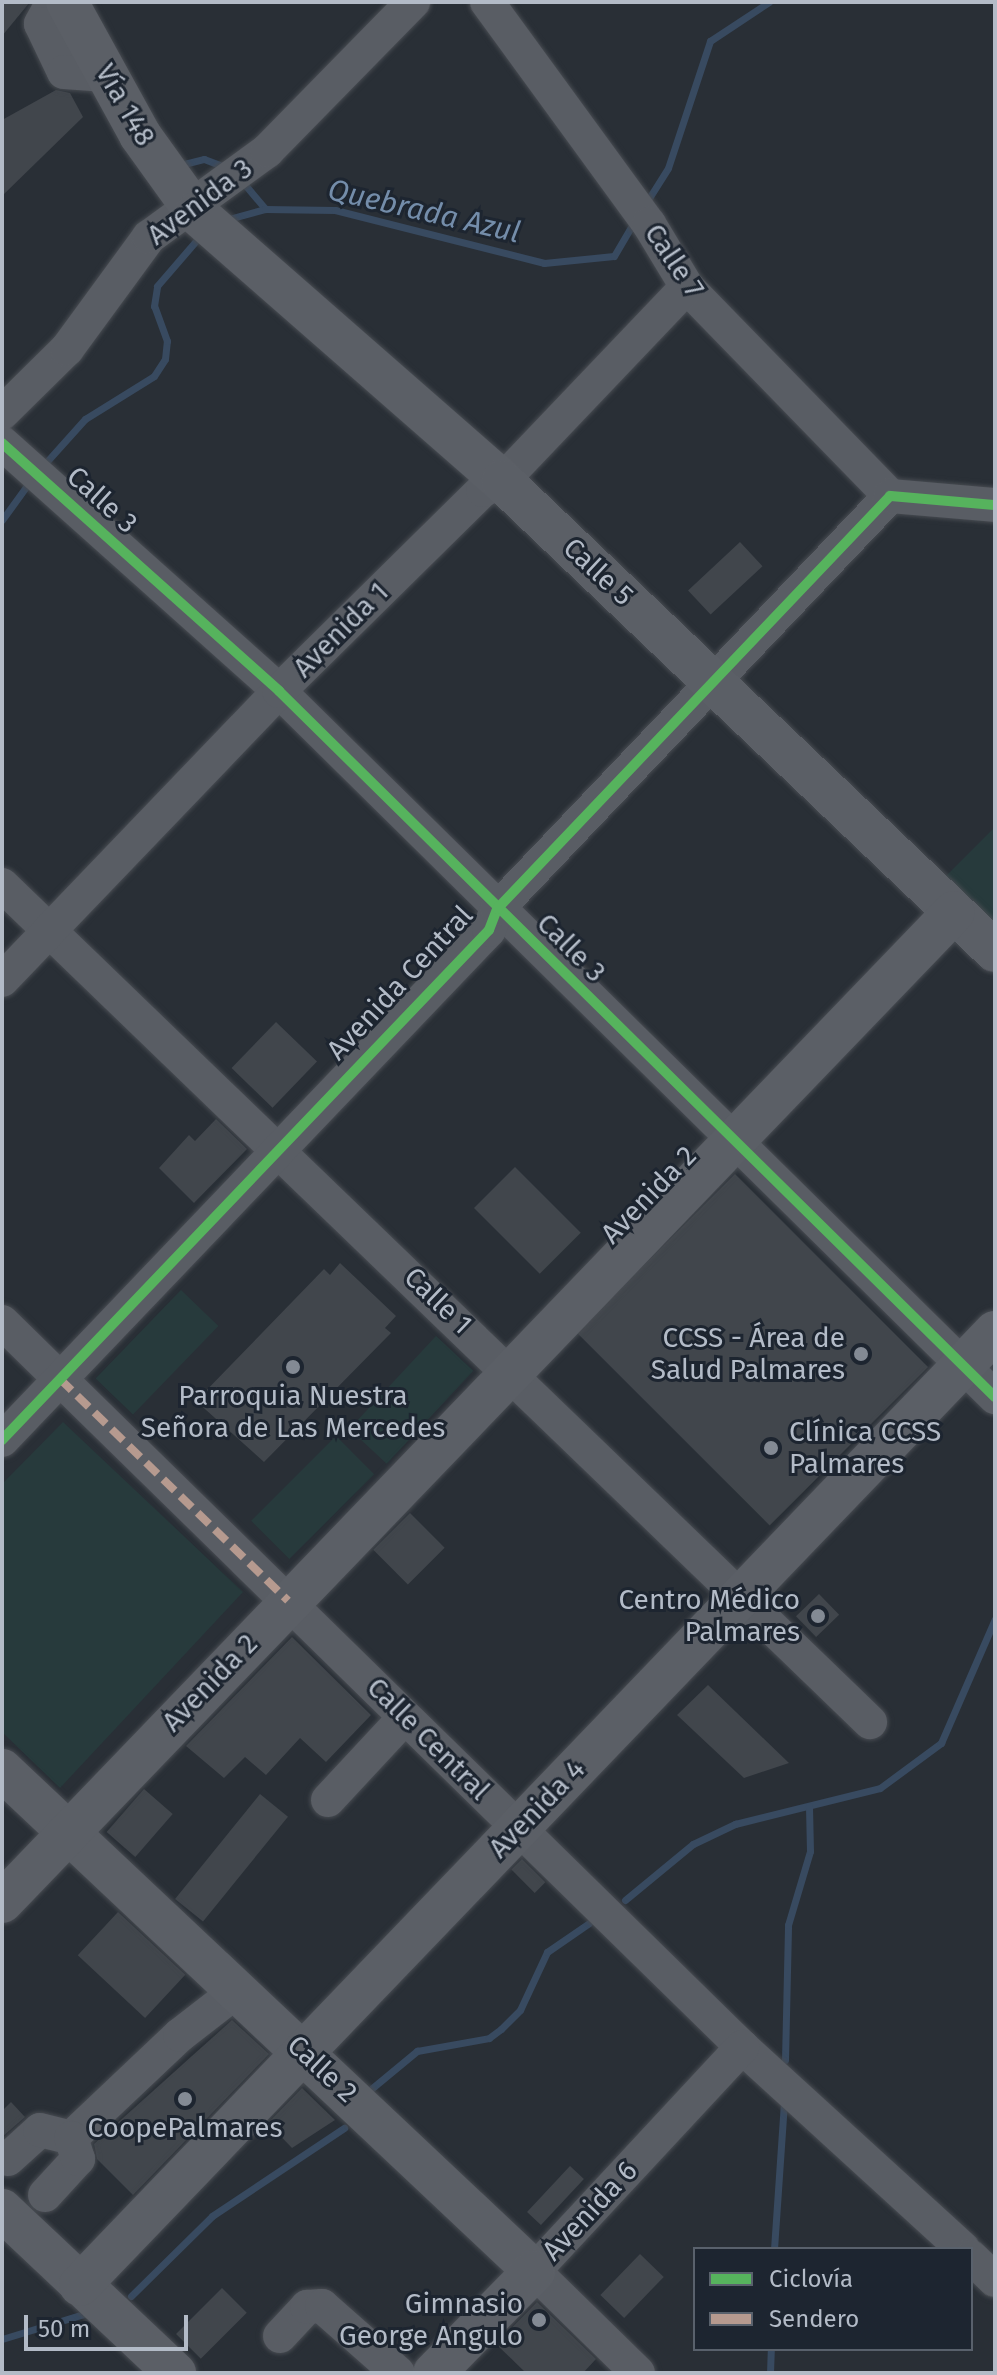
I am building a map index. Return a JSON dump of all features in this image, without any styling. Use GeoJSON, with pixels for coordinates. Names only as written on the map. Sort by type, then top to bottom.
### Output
{"type":"FeatureCollection","features":[{"type":"Feature","properties":{"kind":"main road","name":"Vía 148"},"geometry":{"type":"LineString","coordinates":[[67,2],[156,159],[197,201]]}},
{"type":"Feature","properties":{"kind":"main road","name":"Calle 5"},"geometry":{"type":"LineString","coordinates":[[197,201],[234,249],[502,481],[995,951]]}},
{"type":"Feature","properties":{"kind":"main road","name":"Avenida 2"},"geometry":{"type":"LineString","coordinates":[[2,1902],[288,1601],[513,1373],[954,912]]}},
{"type":"Feature","properties":{"kind":"main road","name":"Avenida 4"},"geometry":{"type":"LineString","coordinates":[[80,2285],[303,2049],[743,1597],[995,1332]]}},
{"type":"Feature","properties":{"kind":"main road","name":"Calle 2"},"geometry":{"type":"LineString","coordinates":[[2,1770],[303,2049],[534,2271]]}},
{"type":"Feature","properties":{"kind":"main road"},"geometry":{"type":"LineString","coordinates":[[2,2210],[175,2373]]}},
{"type":"Feature","properties":{"kind":"main road","name":"Avenida 6"},"geometry":{"type":"LineString","coordinates":[[434,2373],[534,2271]]}},
{"type":"Feature","properties":{"kind":"street"},"geometry":{"type":"LineString","coordinates":[[53,2],[41,24],[64,72],[106,75]]}},
{"type":"Feature","properties":{"kind":"street","name":"Avenida 3"},"geometry":{"type":"LineString","coordinates":[[2,413],[67,349],[138,249],[197,201],[251,165],[413,2]]}},
{"type":"Feature","properties":{"kind":"street","name":"Calle 7"},"geometry":{"type":"LineString","coordinates":[[487,2],[641,212],[687,287],[890,496]]}},
{"type":"Feature","properties":{"kind":"street","name":"Avenida 1"},"geometry":{"type":"LineString","coordinates":[[2,980],[279,691],[483,490],[502,481],[687,287]]}},
{"type":"Feature","properties":{"kind":"street","name":"Calle 3"},"geometry":{"type":"LineString","coordinates":[[10,451],[279,691],[995,1397]]}},
{"type":"Feature","properties":{"kind":"street"},"geometry":{"type":"LineString","coordinates":[[890,496],[995,505]]}},
{"type":"Feature","properties":{"kind":"street","name":"Avenida Central"},"geometry":{"type":"LineString","coordinates":[[2,1440],[278,1147],[489,930],[497,909],[711,679],[890,496]]}},
{"type":"Feature","properties":{"kind":"street","name":"Calle 1"},"geometry":{"type":"LineString","coordinates":[[2,885],[513,1373],[870,1722]]}},
{"type":"Feature","properties":{"kind":"street","name":"Calle Central"},"geometry":{"type":"LineString","coordinates":[[2,1322],[742,2047],[961,2247]]}},
{"type":"Feature","properties":{"kind":"street"},"geometry":{"type":"LineString","coordinates":[[328,1800],[405,1717]]}},
{"type":"Feature","properties":{"kind":"street"},"geometry":{"type":"LineString","coordinates":[[71,2138],[231,1984]]}},
{"type":"Feature","properties":{"kind":"street","name":"Avenida 6"},"geometry":{"type":"LineString","coordinates":[[534,2271],[742,2047]]}},
{"type":"Feature","properties":{"kind":"street"},"geometry":{"type":"LineString","coordinates":[[8,2159],[40,2130],[71,2138]]}},
{"type":"Feature","properties":{"kind":"street"},"geometry":{"type":"LineString","coordinates":[[45,2195],[78,2159],[71,2138]]}},
{"type":"Feature","properties":{"kind":"street"},"geometry":{"type":"LineString","coordinates":[[973,2259],[995,2280]]}},
{"type":"Feature","properties":{"kind":"street","name":"Calle 2"},"geometry":{"type":"LineString","coordinates":[[534,2271],[638,2373]]}},
{"type":"Feature","properties":{"kind":"street"},"geometry":{"type":"LineString","coordinates":[[280,2336],[307,2307],[322,2306],[398,2373]]}},
{"type":"Feature","properties":{"kind":"shaded area"},"geometry":{"type":"Polygon","coordinates":[[[995,827],[995,922],[945,877],[995,827]]]}},
{"type":"Feature","properties":{"kind":"shaded area"},"geometry":{"type":"Polygon","coordinates":[[[181,1290],[218,1326],[133,1415],[96,1378],[181,1290]]]}},
{"type":"Feature","properties":{"kind":"shaded area"},"geometry":{"type":"Polygon","coordinates":[[[436,1336],[473,1371],[387,1464],[349,1429],[436,1336]]]}},
{"type":"Feature","properties":{"kind":"shaded area"},"geometry":{"type":"Polygon","coordinates":[[[63,1422],[243,1592],[60,1788],[2,1732],[2,1484],[63,1422]]]}},
{"type":"Feature","properties":{"kind":"shaded area"},"geometry":{"type":"Polygon","coordinates":[[[336,1436],[374,1474],[289,1559],[251,1521],[336,1436]]]}},
{"type":"Feature","properties":{"kind":"building"},"geometry":{"type":"Polygon","coordinates":[[[2,2],[30,2],[2,36],[2,2]]]}},
{"type":"Feature","properties":{"kind":"building"},"geometry":{"type":"Polygon","coordinates":[[[56,90],[70,93],[83,117],[2,196],[2,120],[56,90]]]}},
{"type":"Feature","properties":{"kind":"building"},"geometry":{"type":"Polygon","coordinates":[[[740,542],[763,566],[711,615],[688,590],[740,542]]]}},
{"type":"Feature","properties":{"kind":"building"},"geometry":{"type":"Polygon","coordinates":[[[276,1022],[317,1062],[273,1108],[232,1068],[276,1022]]]}},
{"type":"Feature","properties":{"kind":"building"},"geometry":{"type":"Polygon","coordinates":[[[216,1119],[247,1149],[194,1203],[159,1168],[189,1135],[195,1141],[216,1119]]]}},
{"type":"Feature","properties":{"kind":"building"},"geometry":{"type":"Polygon","coordinates":[[[515,1167],[581,1233],[540,1274],[474,1208],[515,1167]]]}},
{"type":"Feature","properties":{"kind":"building","name":"Clínica CCSS Palmares"},"geometry":{"type":"Polygon","coordinates":[[[735,1174],[928,1367],[770,1525],[577,1332],[735,1174]]]}},
{"type":"Feature","properties":{"kind":"building","name":"Parroquia Nuestra Señora de Las Mercedes"},"geometry":{"type":"Polygon","coordinates":[[[340,1263],[396,1316],[385,1328],[391,1333],[264,1462],[196,1401],[324,1269],[330,1275],[340,1263]]]}},
{"type":"Feature","properties":{"kind":"building"},"geometry":{"type":"Polygon","coordinates":[[[410,1513],[445,1548],[408,1584],[373,1550],[410,1513]]]}},
{"type":"Feature","properties":{"kind":"building","name":"Centro Médico Palmares"},"geometry":{"type":"Polygon","coordinates":[[[819,1594],[839,1615],[816,1637],[796,1616],[819,1594]]]}},
{"type":"Feature","properties":{"kind":"building"},"geometry":{"type":"Polygon","coordinates":[[[292,1637],[371,1715],[326,1762],[300,1738],[266,1775],[245,1757],[224,1778],[186,1746],[292,1637]]]}},
{"type":"Feature","properties":{"kind":"building"},"geometry":{"type":"Polygon","coordinates":[[[708,1685],[789,1763],[744,1778],[677,1715],[708,1685]]]}},
{"type":"Feature","properties":{"kind":"building"},"geometry":{"type":"Polygon","coordinates":[[[144,1789],[173,1814],[135,1857],[107,1832],[144,1789]]]}},
{"type":"Feature","properties":{"kind":"building"},"geometry":{"type":"Polygon","coordinates":[[[260,1794],[288,1817],[203,1922],[175,1899],[260,1794]]]}},
{"type":"Feature","properties":{"kind":"building"},"geometry":{"type":"Polygon","coordinates":[[[522,1859],[545,1882],[535,1893],[511,1870],[522,1859]]]}},
{"type":"Feature","properties":{"kind":"building"},"geometry":{"type":"Polygon","coordinates":[[[118,1912],[185,1975],[145,2018],[78,1955],[118,1912]]]}},
{"type":"Feature","properties":{"kind":"building","name":"CoopePalmares"},"geometry":{"type":"Polygon","coordinates":[[[232,2020],[269,2054],[133,2195],[97,2159],[94,2144],[232,2020]]]}},
{"type":"Feature","properties":{"kind":"building"},"geometry":{"type":"Polygon","coordinates":[[[302,2088],[335,2120],[292,2148],[268,2123],[302,2088]]]}},
{"type":"Feature","properties":{"kind":"building"},"geometry":{"type":"Polygon","coordinates":[[[11,2102],[25,2117],[2,2137],[2,2111],[11,2102]]]}},
{"type":"Feature","properties":{"kind":"building"},"geometry":{"type":"Polygon","coordinates":[[[570,2166],[584,2179],[541,2225],[527,2212],[570,2166]]]}},
{"type":"Feature","properties":{"kind":"building"},"geometry":{"type":"Polygon","coordinates":[[[640,2254],[664,2277],[624,2318],[600,2295],[640,2254]]]}},
{"type":"Feature","properties":{"kind":"building"},"geometry":{"type":"Polygon","coordinates":[[[222,2288],[247,2313],[201,2359],[176,2334],[222,2288]]]}},
{"type":"Feature","properties":{"kind":"building","name":"Gimnasio George Angulo"},"geometry":{"type":"Polygon","coordinates":[[[537,2302],[596,2359],[583,2373],[526,2373],[496,2344],[537,2302]]]}},
{"type":"Feature","properties":{"kind":"waterway","name":"Quebrada Azul"},"geometry":{"type":"LineString","coordinates":[[646,203],[668,168],[710,41],[769,2]]}},
{"type":"Feature","properties":{"kind":"waterway"},"geometry":{"type":"LineString","coordinates":[[180,165],[204,159],[225,167]]}},
{"type":"Feature","properties":{"kind":"waterway"},"geometry":{"type":"LineString","coordinates":[[241,180],[265,209]]}},
{"type":"Feature","properties":{"kind":"waterway","name":"Quebrada Azul"},"geometry":{"type":"LineString","coordinates":[[225,220],[265,209],[335,210],[544,263],[614,256],[635,220]]}},
{"type":"Feature","properties":{"kind":"waterway","name":"Quebrada Azul"},"geometry":{"type":"LineString","coordinates":[[41,468],[85,419],[154,376],[165,359],[167,341],[154,306],[157,286],[201,235]]}},
{"type":"Feature","properties":{"kind":"waterway","name":"Quebrada Azul"},"geometry":{"type":"LineString","coordinates":[[2,520],[31,480]]}},
{"type":"Feature","properties":{"kind":"waterway"},"geometry":{"type":"LineString","coordinates":[[625,1900],[693,1844],[735,1824],[880,1788],[941,1743],[995,1619]]}},
{"type":"Feature","properties":{"kind":"waterway"},"geometry":{"type":"LineString","coordinates":[[785,2060],[788,1925],[810,1851],[809,1806]]}},
{"type":"Feature","properties":{"kind":"waterway"},"geometry":{"type":"LineString","coordinates":[[371,2089],[417,2051],[489,2038],[501,2029],[520,2010],[547,1952],[589,1923]]}},
{"type":"Feature","properties":{"kind":"waterway"},"geometry":{"type":"LineString","coordinates":[[774,2247],[784,2104]]}},
{"type":"Feature","properties":{"kind":"waterway"},"geometry":{"type":"LineString","coordinates":[[131,2296],[212,2216],[344,2128]]}},
{"type":"Feature","properties":{"kind":"waterway"},"geometry":{"type":"LineString","coordinates":[[2,2339],[84,2314]]}},
{"type":"Feature","properties":{"kind":"waterway"},"geometry":{"type":"LineString","coordinates":[[770,2373],[771,2351]]}},
{"type":"Feature","properties":{"kind":"marked path"},"geometry":{"type":"LineString","coordinates":[[60,1379],[288,1601]]}},
{"type":"Feature","properties":{"kind":"cycle path"},"geometry":{"type":"LineString","coordinates":[[2,443],[279,691],[995,1397]]}},
{"type":"Feature","properties":{"kind":"cycle path"},"geometry":{"type":"LineString","coordinates":[[2,1440],[489,930],[497,909],[890,496],[995,505]]}},
{"type":"Feature","properties":{"kind":"place","name":"CCSS - Área de Salud Palmares"},"geometry":{"type":"Point","coordinates":[861,1354]}},
{"type":"Feature","properties":{"kind":"place","name":"Parroquia Nuestra Señora de Las Mercedes"},"geometry":{"type":"Point","coordinates":[293,1367]}},
{"type":"Feature","properties":{"kind":"place","name":"Clínica CCSS Palmares"},"geometry":{"type":"Point","coordinates":[771,1448]}},
{"type":"Feature","properties":{"kind":"place","name":"Centro Médico Palmares"},"geometry":{"type":"Point","coordinates":[818,1616]}},
{"type":"Feature","properties":{"kind":"place","name":"CoopePalmares"},"geometry":{"type":"Point","coordinates":[185,2099]}},
{"type":"Feature","properties":{"kind":"place","name":"Gimnasio George Angulo"},"geometry":{"type":"Point","coordinates":[539,2320]}}]}
